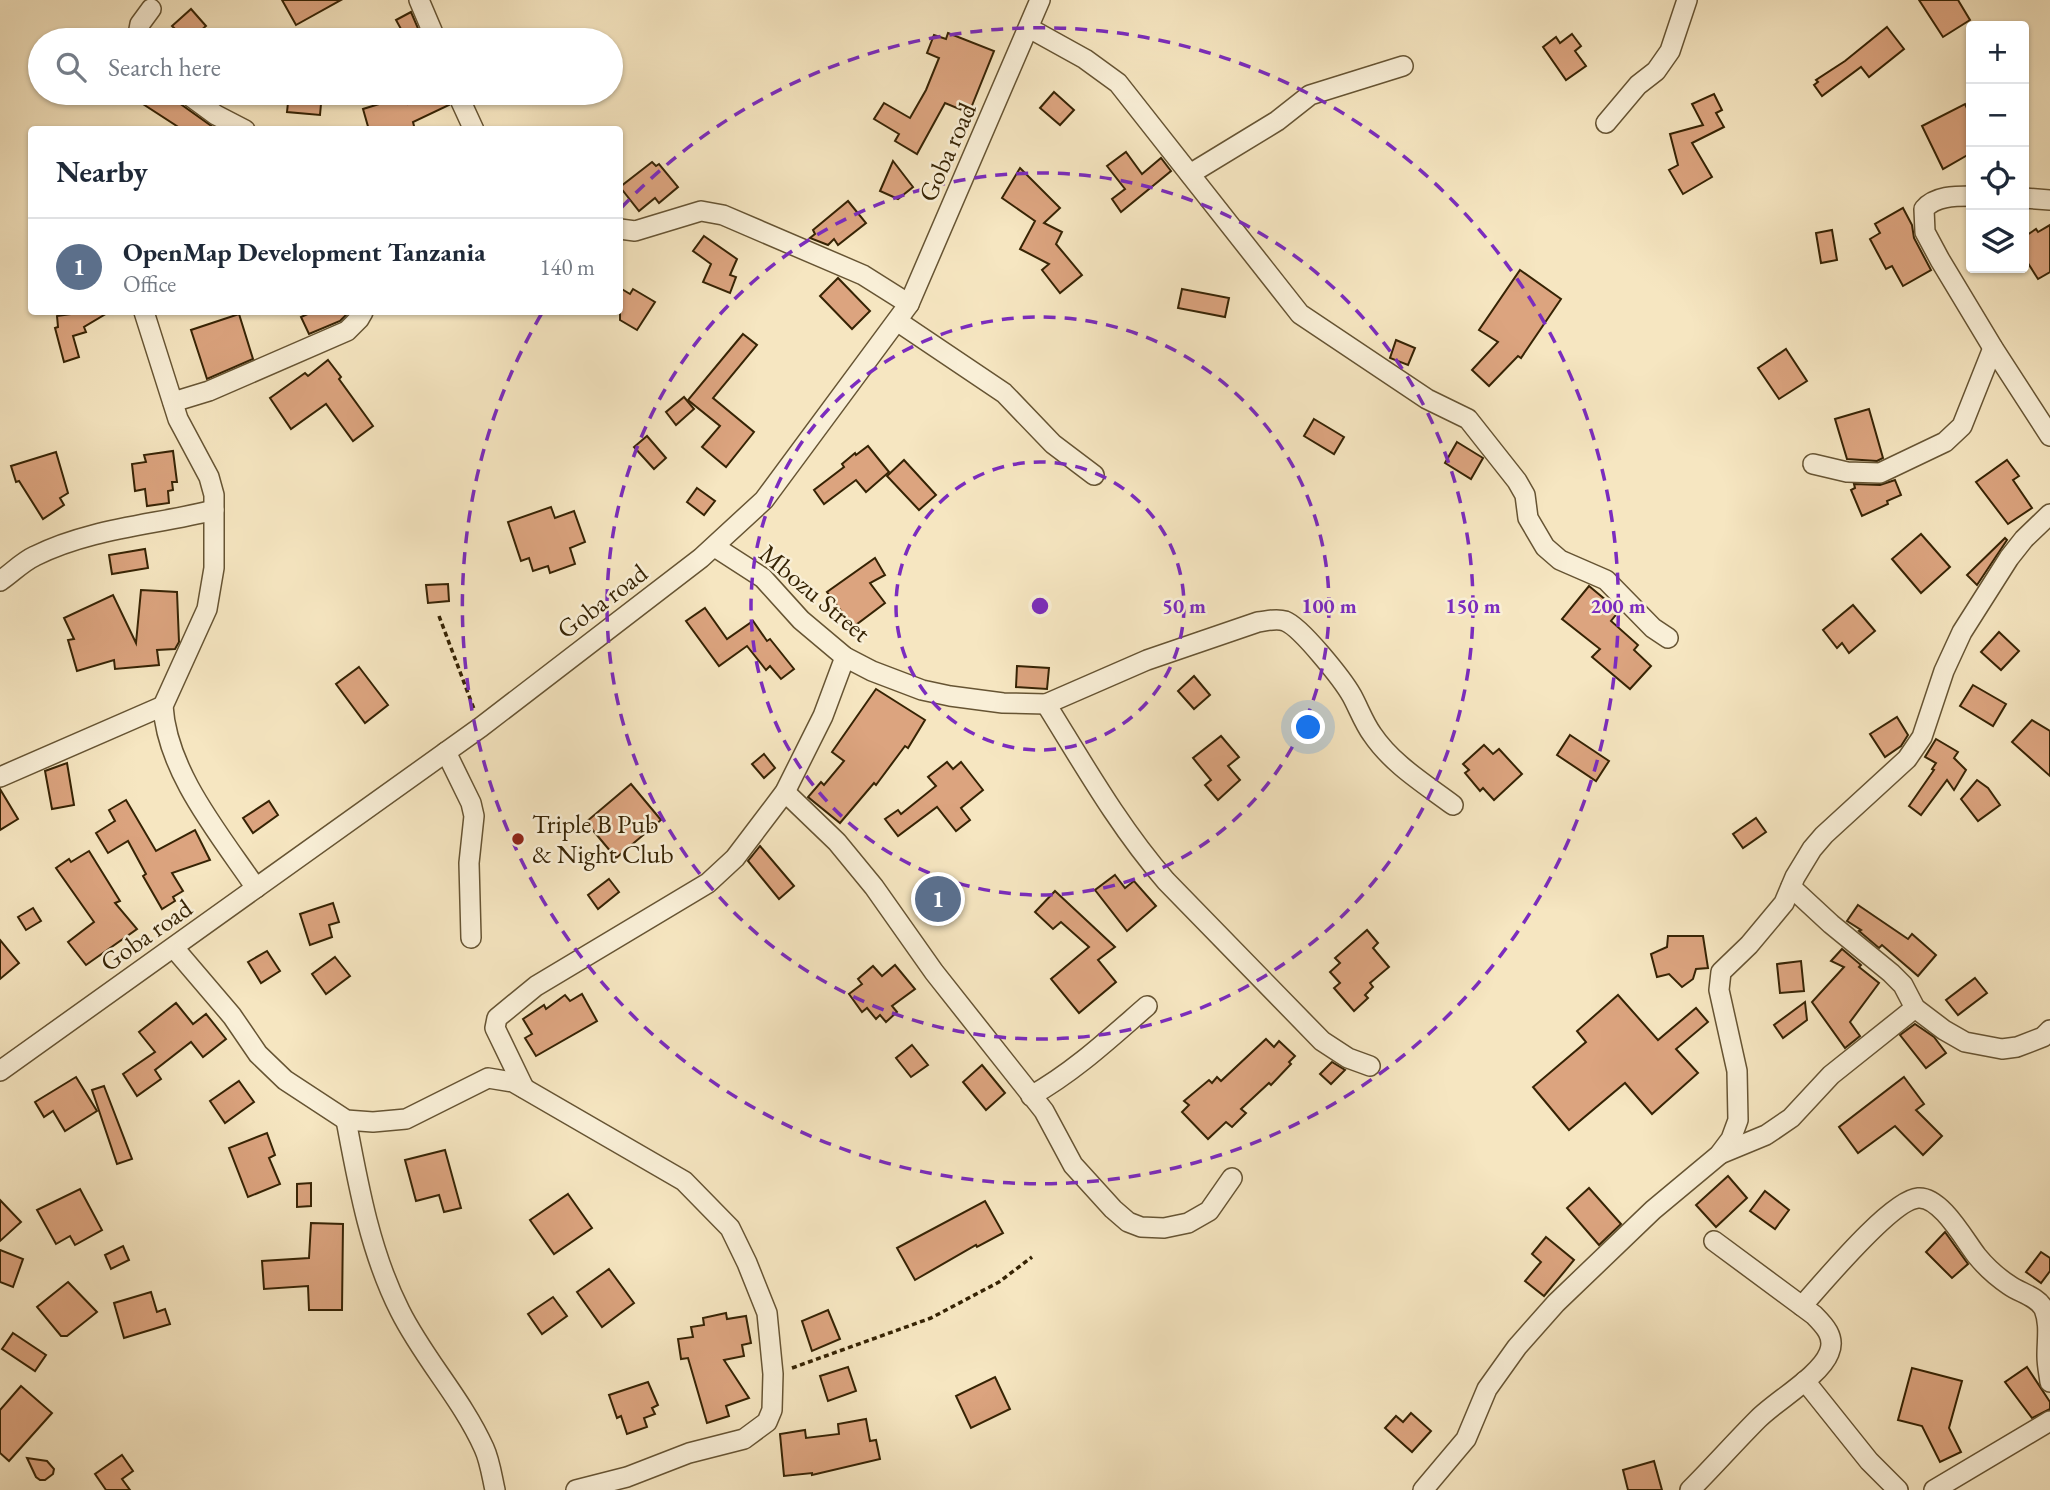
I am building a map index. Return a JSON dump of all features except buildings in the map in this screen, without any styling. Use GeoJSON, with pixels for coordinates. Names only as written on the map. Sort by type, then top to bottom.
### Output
{"type":"FeatureCollection","features":[{"type":"Feature","properties":{"kind":"street"},"geometry":{"type":"LineString","coordinates":[[419,0],[431,28]]}},
{"type":"Feature","properties":{"kind":"street","name":"Goba road"},"geometry":{"type":"LineString","coordinates":[[0,1071],[481,727],[715,547],[764,500],[909,304],[1040,0]]}},
{"type":"Feature","properties":{"kind":"street"},"geometry":{"type":"LineString","coordinates":[[1606,123],[1638,85],[1656,71],[1670,51],[1687,0]]}},
{"type":"Feature","properties":{"kind":"street"},"geometry":{"type":"LineString","coordinates":[[140,28],[151,9]]}},
{"type":"Feature","properties":{"kind":"street"},"geometry":{"type":"LineString","coordinates":[[1029,27],[1085,59],[1118,83],[1300,314],[1427,399],[1468,419],[1517,481],[1525,495],[1528,518],[1545,547],[1560,561],[1606,580],[1653,628],[1668,638]]}},
{"type":"Feature","properties":{"kind":"street"},"geometry":{"type":"LineString","coordinates":[[1190,174],[1277,121],[1310,94],[1403,66]]}},
{"type":"Feature","properties":{"kind":"street"},"geometry":{"type":"LineString","coordinates":[[202,105],[237,126]]}},
{"type":"Feature","properties":{"kind":"street"},"geometry":{"type":"LineString","coordinates":[[463,105],[472,126]]}},
{"type":"Feature","properties":{"kind":"street"},"geometry":{"type":"LineString","coordinates":[[1966,197],[1936,200],[1924,209],[1925,232],[1993,348],[2050,436]]}},
{"type":"Feature","properties":{"kind":"street"},"geometry":{"type":"LineString","coordinates":[[2029,198],[2050,200]]}},
{"type":"Feature","properties":{"kind":"street"},"geometry":{"type":"LineString","coordinates":[[623,229],[635,231],[701,211],[723,215],[863,275],[909,304]]}},
{"type":"Feature","properties":{"kind":"street"},"geometry":{"type":"LineString","coordinates":[[145,315],[178,419],[209,477],[214,495],[214,568],[206,608],[163,706],[164,722],[174,754],[200,805],[256,888]]}},
{"type":"Feature","properties":{"kind":"street"},"geometry":{"type":"LineString","coordinates":[[173,402],[209,391],[347,331],[361,315]]}},
{"type":"Feature","properties":{"kind":"street"},"geometry":{"type":"LineString","coordinates":[[897,321],[1004,393],[1054,444],[1094,475]]}},
{"type":"Feature","properties":{"kind":"street"},"geometry":{"type":"LineString","coordinates":[[1814,464],[1847,472],[1880,473],[1945,442],[1962,426],[1993,348]]}},
{"type":"Feature","properties":{"kind":"street"},"geometry":{"type":"LineString","coordinates":[[0,581],[35,556],[66,543],[106,531],[177,520],[214,510]]}},
{"type":"Feature","properties":{"kind":"street"},"geometry":{"type":"LineString","coordinates":[[1423,1490],[1465,1440],[1487,1389],[1517,1347],[1653,1210],[1719,1155],[1731,1139],[1738,1120],[1737,1071],[1719,990],[1721,972],[1784,903],[1812,849],[1824,835],[1907,759],[1922,737],[1944,671],[1962,632],[2009,558],[2024,538],[2050,514]]}},
{"type":"Feature","properties":{"kind":"street","name":"Mbozu Street"},"geometry":{"type":"LineString","coordinates":[[715,547],[763,578],[801,620],[845,657],[872,671],[922,690],[1003,703],[1045,704],[1147,660],[1258,622],[1285,621],[1296,628],[1350,693],[1381,745],[1399,764],[1452,805]]}},
{"type":"Feature","properties":{"kind":"street"},"geometry":{"type":"LineString","coordinates":[[524,1088],[495,1028],[497,1018],[536,985],[708,883],[734,858],[785,792],[822,716],[845,657]]}},
{"type":"Feature","properties":{"kind":"street"},"geometry":{"type":"LineString","coordinates":[[1045,704],[1102,798],[1144,856],[1166,881],[1322,1041],[1348,1058],[1370,1066]]}},
{"type":"Feature","properties":{"kind":"street"},"geometry":{"type":"LineString","coordinates":[[0,777],[163,706]]}},
{"type":"Feature","properties":{"kind":"street"},"geometry":{"type":"LineString","coordinates":[[446,752],[471,803],[474,816],[469,863],[471,938]]}},
{"type":"Feature","properties":{"kind":"street"},"geometry":{"type":"LineString","coordinates":[[785,792],[837,842],[874,887],[934,972],[1044,1111],[1073,1165],[1128,1222],[1141,1227],[1164,1228],[1188,1223],[1209,1211],[1232,1178]]}},
{"type":"Feature","properties":{"kind":"street"},"geometry":{"type":"LineString","coordinates":[[1791,887],[1831,924],[1892,973],[1903,985],[1915,1008],[1965,1042],[2002,1049],[2017,1047],[2043,1037],[2050,1030]]}},
{"type":"Feature","properties":{"kind":"street"},"geometry":{"type":"LineString","coordinates":[[174,948],[232,1016],[258,1054],[285,1080],[346,1120],[373,1122],[407,1119],[488,1078],[513,1082],[684,1181],[730,1228],[767,1313],[773,1374],[772,1410],[767,1422],[744,1439],[690,1453],[627,1477],[576,1490]]}},
{"type":"Feature","properties":{"kind":"street"},"geometry":{"type":"LineString","coordinates":[[1031,1096],[1061,1078],[1110,1040],[1146,1006]]}},
{"type":"Feature","properties":{"kind":"street"},"geometry":{"type":"LineString","coordinates":[[1719,1155],[1766,1135],[1791,1118],[1831,1076],[1915,1008]]}},
{"type":"Feature","properties":{"kind":"street"},"geometry":{"type":"LineString","coordinates":[[346,1120],[362,1201],[383,1275],[401,1313],[485,1450],[495,1490]]}},
{"type":"Feature","properties":{"kind":"street"},"geometry":{"type":"LineString","coordinates":[[1802,1306],[1881,1222],[1903,1203],[1918,1198],[1931,1200],[1944,1212],[1992,1272],[2011,1287],[2042,1304],[2049,1319],[2047,1356],[2050,1382]]}},
{"type":"Feature","properties":{"kind":"street"},"geometry":{"type":"LineString","coordinates":[[1690,1490],[1759,1419],[1805,1381],[1830,1352],[1831,1340],[1827,1328],[1802,1306],[1714,1241]]}},
{"type":"Feature","properties":{"kind":"street"},"geometry":{"type":"LineString","coordinates":[[1805,1381],[1869,1461],[1898,1490]]}},
{"type":"Feature","properties":{"kind":"street"},"geometry":{"type":"LineString","coordinates":[[1934,1490],[2050,1421]]}},
{"type":"Feature","properties":{"kind":"path"},"geometry":{"type":"LineString","coordinates":[[439,616],[481,727]]}},
{"type":"Feature","properties":{"kind":"path"},"geometry":{"type":"LineString","coordinates":[[773,1374],[931,1318],[999,1282],[1032,1257]]}},
{"type":"Feature","properties":{"kind":"place","name":"Triple B Pub & Night Club"},"geometry":{"type":"Point","coordinates":[518,839]}},
{"type":"Feature","properties":{"kind":"place","name":"OpenMap Development Tanzania"},"geometry":{"type":"Point","coordinates":[938,899]}}]}
